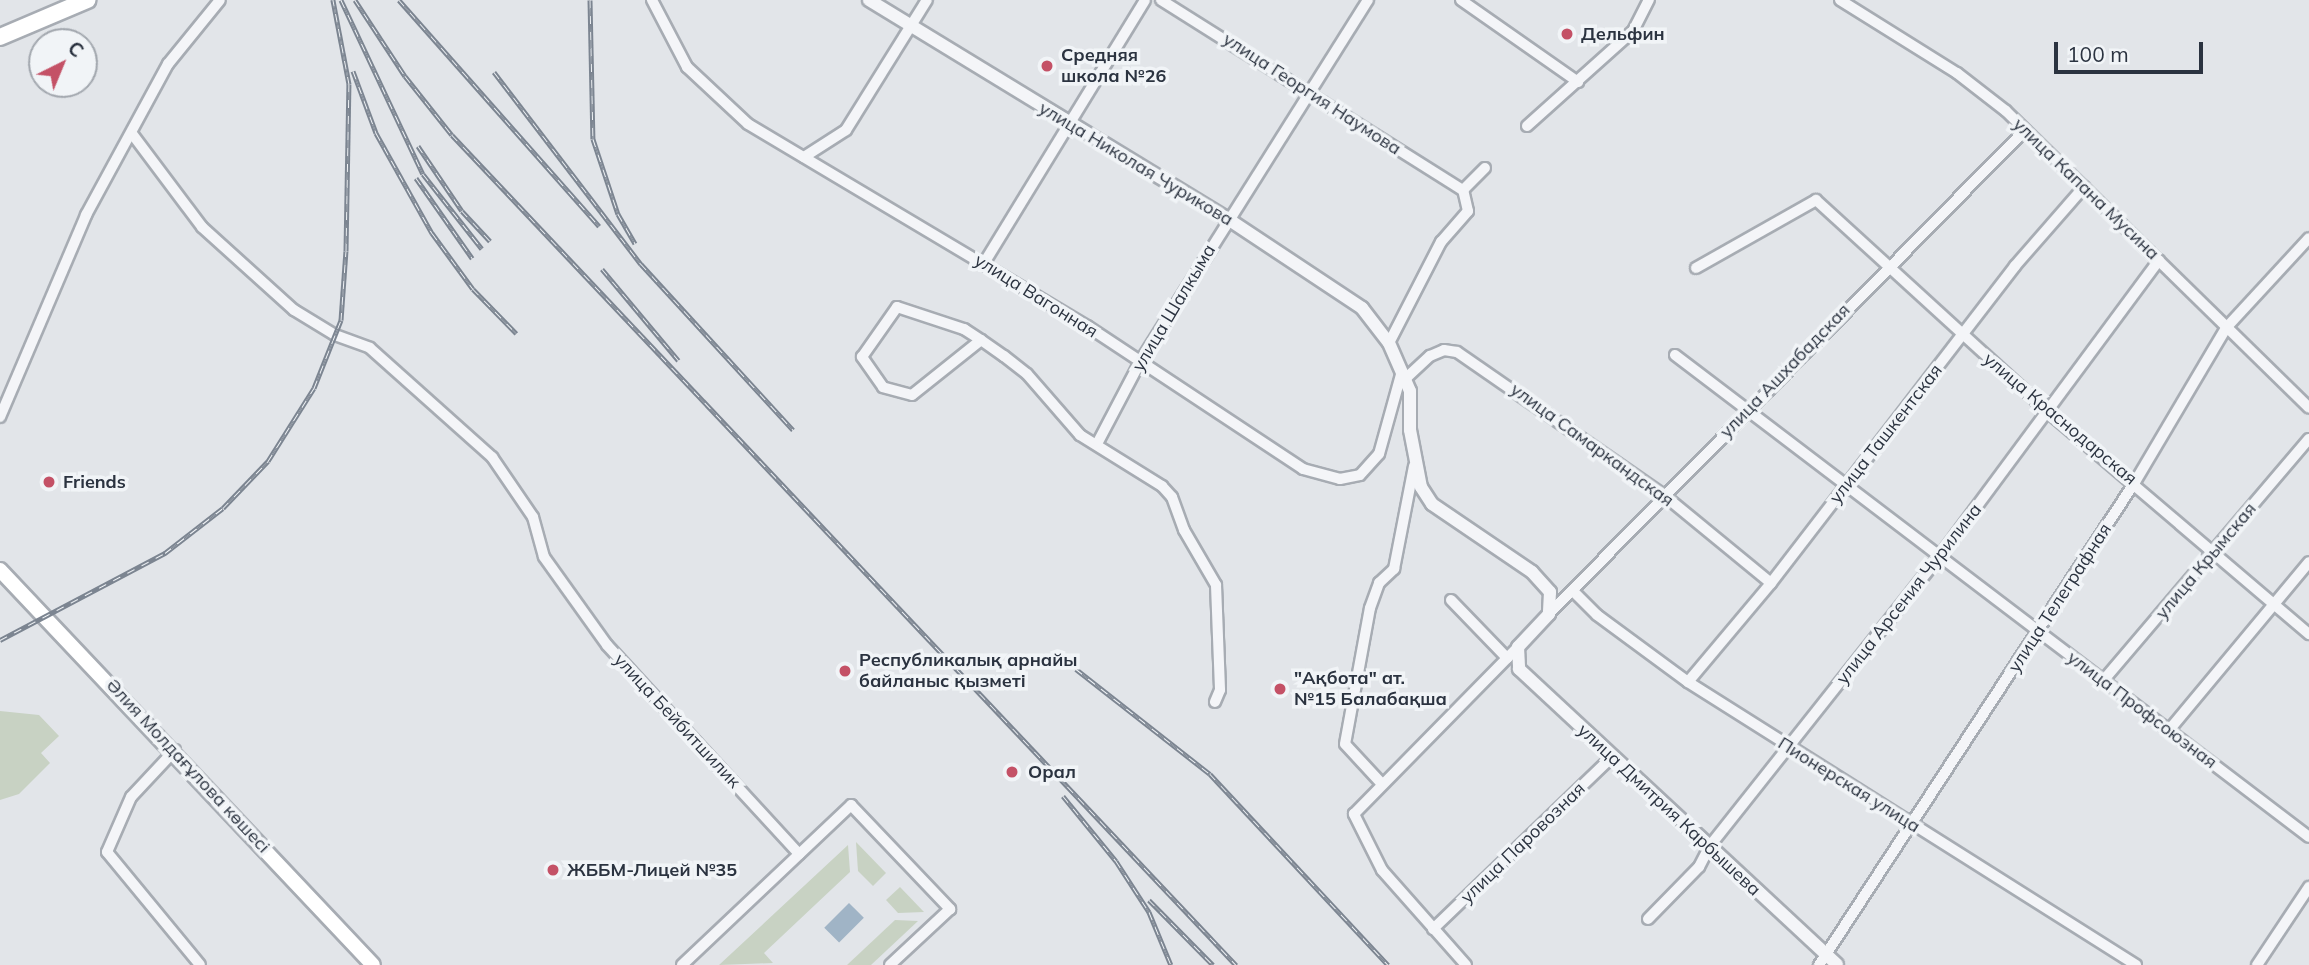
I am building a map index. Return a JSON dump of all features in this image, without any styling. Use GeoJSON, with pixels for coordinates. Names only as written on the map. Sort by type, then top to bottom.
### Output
{"type":"FeatureCollection","features":[{"type":"Feature","properties":{"kind":"main road"},"geometry":{"type":"LineString","coordinates":[[0,26],[59,0]]}},
{"type":"Feature","properties":{"kind":"main road"},"geometry":{"type":"LineString","coordinates":[[0,37],[87,0]]}},
{"type":"Feature","properties":{"kind":"main road","name":"Әлия Молдағұлова көшесі"},"geometry":{"type":"LineString","coordinates":[[0,569],[175,750],[373,965]]}},
{"type":"Feature","properties":{"kind":"street"},"geometry":{"type":"LineString","coordinates":[[0,417],[86,215],[133,135],[168,64],[220,0]]}},
{"type":"Feature","properties":{"kind":"street","name":"улица Вагонная"},"geometry":{"type":"LineString","coordinates":[[652,0],[687,67],[748,124],[984,263],[1303,468],[1340,479],[1360,475],[1379,454],[1404,374]]}},
{"type":"Feature","properties":{"kind":"street","name":"улица Николая Чурикова"},"geometry":{"type":"LineString","coordinates":[[869,0],[1228,219],[1341,292],[1390,343],[1404,374],[1410,391],[1414,466],[1421,487],[1432,504],[1544,582],[1550,592],[1549,614]]}},
{"type":"Feature","properties":{"kind":"street"},"geometry":{"type":"LineString","coordinates":[[804,157],[846,130],[927,0]]}},
{"type":"Feature","properties":{"kind":"street"},"geometry":{"type":"LineString","coordinates":[[984,263],[1145,0]]}},
{"type":"Feature","properties":{"kind":"street","name":"улица Георгия Наумова"},"geometry":{"type":"LineString","coordinates":[[1161,0],[1463,190]]}},
{"type":"Feature","properties":{"kind":"street","name":"улица Шалкыма"},"geometry":{"type":"LineString","coordinates":[[1098,442],[1140,362],[1368,0]]}},
{"type":"Feature","properties":{"kind":"street"},"geometry":{"type":"LineString","coordinates":[[1461,0],[1577,82]]}},
{"type":"Feature","properties":{"kind":"street"},"geometry":{"type":"LineString","coordinates":[[1527,126],[1633,31],[1648,0]]}},
{"type":"Feature","properties":{"kind":"street","name":"улица Капана Мусина"},"geometry":{"type":"LineString","coordinates":[[1840,0],[1957,73],[2024,131],[2309,408]]}},
{"type":"Feature","properties":{"kind":"street","name":"улица Ашхабадская"},"geometry":{"type":"LineString","coordinates":[[1549,614],[1888,264],[2024,131]]}},
{"type":"Feature","properties":{"kind":"street","name":"улица Бейбитшилик"},"geometry":{"type":"LineString","coordinates":[[133,135],[202,227],[294,310],[335,335],[370,348],[492,457],[533,517],[544,557],[607,645],[799,854]]}},
{"type":"Feature","properties":{"kind":"street"},"geometry":{"type":"LineString","coordinates":[[1390,343],[1441,242],[1468,211],[1463,190],[1485,168]]}},
{"type":"Feature","properties":{"kind":"street","name":"улица Ташкентская"},"geometry":{"type":"LineString","coordinates":[[1688,682],[1771,583],[1962,335],[2084,187]]}},
{"type":"Feature","properties":{"kind":"street","name":"улица Краснодарская"},"geometry":{"type":"LineString","coordinates":[[1696,268],[1816,200],[2048,412],[2135,482],[2309,634]]}},
{"type":"Feature","properties":{"kind":"street","name":"улица Телеграфная"},"geometry":{"type":"LineString","coordinates":[[1828,962],[1908,822],[2039,631],[2135,482],[2226,328],[2309,238]]}},
{"type":"Feature","properties":{"kind":"street","name":"улица Арсения Чурилина"},"geometry":{"type":"LineString","coordinates":[[1648,919],[1699,867],[1709,846],[1790,748],[1940,556],[2159,260]]}},
{"type":"Feature","properties":{"kind":"street"},"geometry":{"type":"LineString","coordinates":[[981,340],[912,395],[883,387],[862,357],[897,307],[964,329],[981,340],[1027,374],[1080,435],[1098,442],[1171,497],[1184,530],[1216,585],[1220,690],[1215,702]]}},
{"type":"Feature","properties":{"kind":"street","name":"улица Самаркандская"},"geometry":{"type":"LineString","coordinates":[[1404,374],[1444,350],[1457,352],[1665,496],[1771,583]]}},
{"type":"Feature","properties":{"kind":"street","name":"улица Профсоюзная"},"geometry":{"type":"LineString","coordinates":[[1675,355],[2309,837]]}},
{"type":"Feature","properties":{"kind":"street","name":"улица Крымская"},"geometry":{"type":"LineString","coordinates":[[2102,682],[2216,552],[2309,439]]}},
{"type":"Feature","properties":{"kind":"street"},"geometry":{"type":"LineString","coordinates":[[1382,784],[1345,744],[1370,608],[1379,583],[1394,569],[1414,466]]}},
{"type":"Feature","properties":{"kind":"street"},"geometry":{"type":"LineString","coordinates":[[2170,729],[2309,562]]}},
{"type":"Feature","properties":{"kind":"street","name":"Пионерская улица"},"geometry":{"type":"LineString","coordinates":[[1573,591],[1597,615],[1688,682],[2136,965]]}},
{"type":"Feature","properties":{"kind":"street"},"geometry":{"type":"LineString","coordinates":[[1451,600],[1507,658]]}},
{"type":"Feature","properties":{"kind":"street"},"geometry":{"type":"LineString","coordinates":[[1466,965],[1382,870],[1354,814],[1549,614]]}},
{"type":"Feature","properties":{"kind":"street","name":"улица Дмитрия Карбышева"},"geometry":{"type":"LineString","coordinates":[[1518,647],[1519,669],[1709,846],[1828,962]]}},
{"type":"Feature","properties":{"kind":"street"},"geometry":{"type":"LineString","coordinates":[[175,750],[131,797],[107,852],[200,965]]}},
{"type":"Feature","properties":{"kind":"street","name":"улица Паровозная"},"geometry":{"type":"LineString","coordinates":[[1433,929],[1612,757]]}},
{"type":"Feature","properties":{"kind":"street"},"geometry":{"type":"LineString","coordinates":[[682,965],[851,805],[950,909],[890,965]]}},
{"type":"Feature","properties":{"kind":"street"},"geometry":{"type":"LineString","coordinates":[[2257,965],[2309,887]]}},
{"type":"Feature","properties":{"kind":"green space"},"geometry":{"type":"Polygon","coordinates":[[[0,711],[39,715],[59,736],[41,753],[50,763],[19,794],[0,800],[0,711]]]}},
{"type":"Feature","properties":{"kind":"green space"},"geometry":{"type":"Polygon","coordinates":[[[856,842],[886,873],[873,886],[858,871],[856,842]]]}},
{"type":"Feature","properties":{"kind":"green space"},"geometry":{"type":"Polygon","coordinates":[[[848,845],[850,872],[764,953],[773,963],[719,965],[848,845]]]}},
{"type":"Feature","properties":{"kind":"green space"},"geometry":{"type":"Polygon","coordinates":[[[900,887],[924,912],[898,913],[886,900],[900,887]]]}},
{"type":"Feature","properties":{"kind":"green space"},"geometry":{"type":"Polygon","coordinates":[[[895,920],[918,921],[871,965],[847,965],[895,920]]]}},
{"type":"Feature","properties":{"kind":"water"},"geometry":{"type":"Polygon","coordinates":[[[849,903],[864,918],[839,943],[824,928],[849,903]]]}},
{"type":"Feature","properties":{"kind":"railway"},"geometry":{"type":"LineString","coordinates":[[0,640],[165,553],[223,508],[268,461],[314,388],[341,320],[346,251],[349,84],[333,0]]}},
{"type":"Feature","properties":{"kind":"railway"},"geometry":{"type":"LineString","coordinates":[[341,0],[423,174],[482,249]]}},
{"type":"Feature","properties":{"kind":"railway"},"geometry":{"type":"LineString","coordinates":[[355,0],[405,76],[452,135],[1236,965]]}},
{"type":"Feature","properties":{"kind":"railway"},"geometry":{"type":"LineString","coordinates":[[399,0],[599,226]]}},
{"type":"Feature","properties":{"kind":"railway"},"geometry":{"type":"LineString","coordinates":[[590,0],[593,139],[618,214],[635,243]]}},
{"type":"Feature","properties":{"kind":"railway"},"geometry":{"type":"LineString","coordinates":[[353,71],[376,133],[432,233],[473,289],[516,333]]}},
{"type":"Feature","properties":{"kind":"railway"},"geometry":{"type":"LineString","coordinates":[[494,72],[641,264],[793,430]]}},
{"type":"Feature","properties":{"kind":"railway"},"geometry":{"type":"LineString","coordinates":[[418,146],[462,211],[490,241]]}},
{"type":"Feature","properties":{"kind":"railway"},"geometry":{"type":"LineString","coordinates":[[416,178],[472,258]]}},
{"type":"Feature","properties":{"kind":"railway"},"geometry":{"type":"LineString","coordinates":[[602,269],[678,360]]}},
{"type":"Feature","properties":{"kind":"railway"},"geometry":{"type":"LineString","coordinates":[[1076,669],[1210,774],[1388,965]]}},
{"type":"Feature","properties":{"kind":"railway"},"geometry":{"type":"LineString","coordinates":[[1063,796],[1116,861],[1149,912],[1171,965]]}},
{"type":"Feature","properties":{"kind":"railway"},"geometry":{"type":"LineString","coordinates":[[1149,900],[1213,965]]}},
{"type":"Feature","properties":{"kind":"place","name":"Дельфин"},"geometry":{"type":"Point","coordinates":[1567,34]}},
{"type":"Feature","properties":{"kind":"place","name":"Средняя школа №26"},"geometry":{"type":"Point","coordinates":[1047,66]}},
{"type":"Feature","properties":{"kind":"place","name":"Friends"},"geometry":{"type":"Point","coordinates":[49,482]}},
{"type":"Feature","properties":{"kind":"place","name":"Республикалық арнайы байланыс қызметі"},"geometry":{"type":"Point","coordinates":[845,671]}},
{"type":"Feature","properties":{"kind":"place","name":"\"Ақбота\" ат. №15 Балабақша"},"geometry":{"type":"Point","coordinates":[1280,689]}},
{"type":"Feature","properties":{"kind":"place","name":"Орал"},"geometry":{"type":"Point","coordinates":[1012,772]}},
{"type":"Feature","properties":{"kind":"place","name":"ЖББМ-Лицей №35"},"geometry":{"type":"Point","coordinates":[553,870]}}]}
